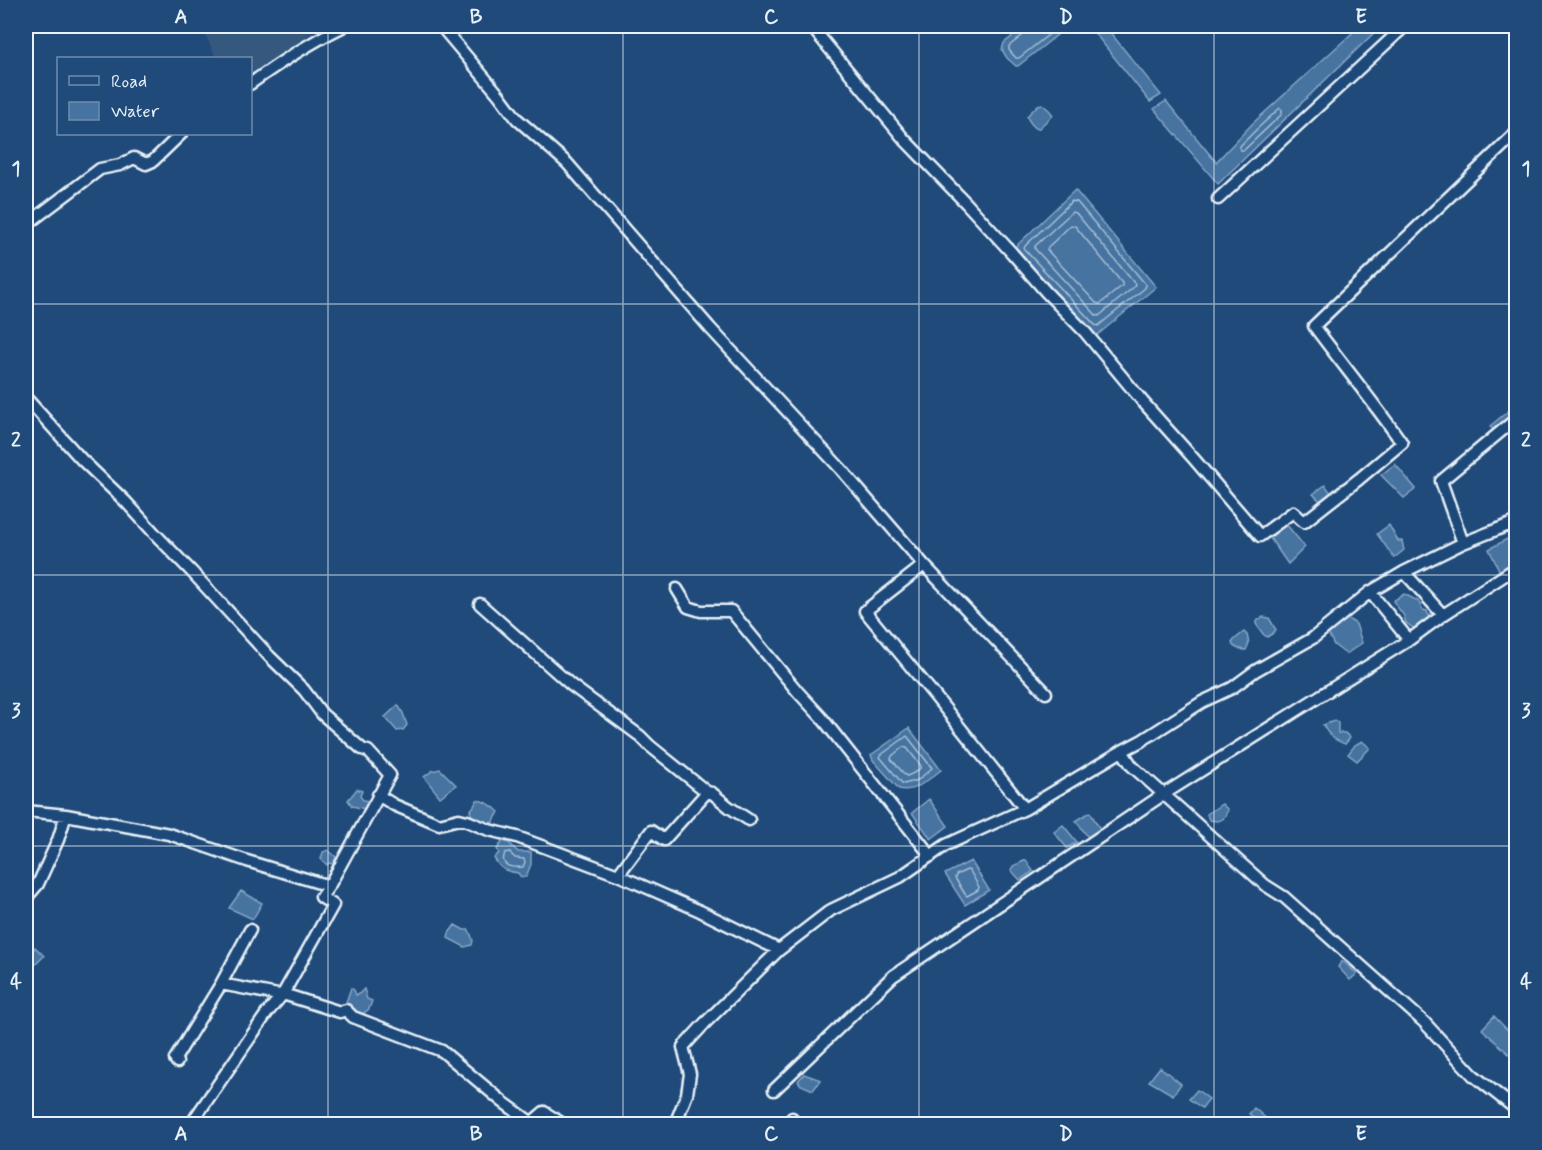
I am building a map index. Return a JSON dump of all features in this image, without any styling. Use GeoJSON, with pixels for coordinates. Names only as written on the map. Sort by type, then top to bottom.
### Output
{"type":"FeatureCollection","features":[{"type":"Feature","properties":{"kind":"street"},"geometry":{"type":"LineString","coordinates":[[252,83],[301,48],[344,26]]}},
{"type":"Feature","properties":{"kind":"street"},"geometry":{"type":"LineString","coordinates":[[441,26],[517,119],[567,163],[718,337],[816,442],[924,565],[1046,693]]}},
{"type":"Feature","properties":{"kind":"street"},"geometry":{"type":"LineString","coordinates":[[811,26],[904,140],[966,203],[1085,332],[1260,536],[1293,512],[1304,522],[1402,443],[1314,326],[1516,133]]}},
{"type":"Feature","properties":{"kind":"street"},"geometry":{"type":"LineString","coordinates":[[1218,199],[1405,26]]}},
{"type":"Feature","properties":{"kind":"street"},"geometry":{"type":"LineString","coordinates":[[26,225],[100,169],[120,165],[134,158],[146,164],[153,161],[180,135]]}},
{"type":"Feature","properties":{"kind":"street"},"geometry":{"type":"LineString","coordinates":[[26,398],[82,459],[126,501],[269,656],[304,690],[322,714],[362,749],[368,751],[390,775],[321,897],[333,905],[283,994],[267,1013],[195,1118]]}},
{"type":"Feature","properties":{"kind":"street"},"geometry":{"type":"LineString","coordinates":[[1463,543],[1441,481],[1516,419]]}},
{"type":"Feature","properties":{"kind":"street"},"geometry":{"type":"LineString","coordinates":[[675,1125],[687,1094],[690,1074],[683,1047],[711,1016],[779,950],[831,910],[900,877],[946,845],[1025,809],[1141,741],[1202,702],[1232,688],[1255,671],[1313,638],[1370,592],[1404,572],[1463,543],[1514,523],[1516,537]]}},
{"type":"Feature","properties":{"kind":"street"},"geometry":{"type":"LineString","coordinates":[[924,565],[865,611],[1025,809]]}},
{"type":"Feature","properties":{"kind":"street"},"geometry":{"type":"LineString","coordinates":[[774,1090],[892,976],[1164,794],[1409,640],[1516,568]]}},
{"type":"Feature","properties":{"kind":"street"},"geometry":{"type":"LineString","coordinates":[[1404,572],[1443,615]]}},
{"type":"Feature","properties":{"kind":"street"},"geometry":{"type":"LineString","coordinates":[[677,589],[688,607],[701,611],[731,611],[822,718],[931,856]]}},
{"type":"Feature","properties":{"kind":"street"},"geometry":{"type":"LineString","coordinates":[[1370,592],[1409,640]]}},
{"type":"Feature","properties":{"kind":"street"},"geometry":{"type":"LineString","coordinates":[[480,604],[571,685],[640,735],[650,746],[707,792],[712,793],[749,820]]}},
{"type":"Feature","properties":{"kind":"street"},"geometry":{"type":"LineString","coordinates":[[1122,751],[1132,766],[1265,885],[1284,897],[1424,1022],[1473,1075],[1516,1109]]}},
{"type":"Feature","properties":{"kind":"street"},"geometry":{"type":"LineString","coordinates":[[618,875],[651,831],[664,840],[707,792]]}},
{"type":"Feature","properties":{"kind":"street"},"geometry":{"type":"LineString","coordinates":[[378,795],[394,805],[439,824],[459,819],[467,821],[618,875],[700,911],[779,950]]}},
{"type":"Feature","properties":{"kind":"street"},"geometry":{"type":"LineString","coordinates":[[26,811],[66,815],[169,834],[329,886]]}},
{"type":"Feature","properties":{"kind":"street"},"geometry":{"type":"LineString","coordinates":[[26,898],[38,884],[58,840],[66,815]]}},
{"type":"Feature","properties":{"kind":"street"},"geometry":{"type":"LineString","coordinates":[[177,1062],[175,1059],[221,984],[250,930]]}},
{"type":"Feature","properties":{"kind":"street"},"geometry":{"type":"LineString","coordinates":[[221,984],[283,994],[340,1012],[346,1010],[353,1017],[442,1051],[531,1124],[544,1112],[563,1125]]}},
{"type":"Feature","properties":{"kind":"shaded area"},"geometry":{"type":"Polygon","coordinates":[[[201,26],[322,26],[252,72],[252,57],[216,57],[201,26]]]}},
{"type":"Feature","properties":{"kind":"water"},"geometry":{"type":"Polygon","coordinates":[[[1026,26],[1061,26],[1061,28],[1057,35],[1016,66],[1002,50],[1004,43],[1026,26]]]}},
{"type":"Feature","properties":{"kind":"water"},"geometry":{"type":"Polygon","coordinates":[[[1089,26],[1105,26],[1161,95],[1150,102],[1089,26]]]}},
{"type":"Feature","properties":{"kind":"water"},"geometry":{"type":"Polygon","coordinates":[[[1360,26],[1381,26],[1218,184],[1154,109],[1166,101],[1216,162],[1253,123],[1360,26]]]}},
{"type":"Feature","properties":{"kind":"water"},"geometry":{"type":"Polygon","coordinates":[[[1042,104],[1053,115],[1038,129],[1031,124],[1027,116],[1042,104]]]}},
{"type":"Feature","properties":{"kind":"water"},"geometry":{"type":"Polygon","coordinates":[[[1075,190],[1156,287],[1096,336],[1014,248],[1075,190]]]}},
{"type":"Feature","properties":{"kind":"water"},"geometry":{"type":"Polygon","coordinates":[[[1513,407],[1516,411],[1494,431],[1490,426],[1513,407]]]}},
{"type":"Feature","properties":{"kind":"water"},"geometry":{"type":"Polygon","coordinates":[[[1395,464],[1416,489],[1404,498],[1381,475],[1395,464]]]}},
{"type":"Feature","properties":{"kind":"water"},"geometry":{"type":"Polygon","coordinates":[[[1325,485],[1335,498],[1325,506],[1313,494],[1325,485]]]}},
{"type":"Feature","properties":{"kind":"water"},"geometry":{"type":"Polygon","coordinates":[[[1286,524],[1305,547],[1288,564],[1270,538],[1286,524]]]}},
{"type":"Feature","properties":{"kind":"water"},"geometry":{"type":"Polygon","coordinates":[[[1389,525],[1398,541],[1402,541],[1404,550],[1394,558],[1377,534],[1389,525]]]}},
{"type":"Feature","properties":{"kind":"water"},"geometry":{"type":"Polygon","coordinates":[[[1507,539],[1516,561],[1500,572],[1489,549],[1507,539]]]}},
{"type":"Feature","properties":{"kind":"water"},"geometry":{"type":"Polygon","coordinates":[[[1404,594],[1418,601],[1423,610],[1427,611],[1430,619],[1415,629],[1406,623],[1404,616],[1393,601],[1404,594]]]}},
{"type":"Feature","properties":{"kind":"water"},"geometry":{"type":"Polygon","coordinates":[[[1263,617],[1269,618],[1276,630],[1267,637],[1256,624],[1263,617]]]}},
{"type":"Feature","properties":{"kind":"water"},"geometry":{"type":"Polygon","coordinates":[[[1348,619],[1356,624],[1362,643],[1346,654],[1334,645],[1329,635],[1332,629],[1348,619]]]}},
{"type":"Feature","properties":{"kind":"water"},"geometry":{"type":"Polygon","coordinates":[[[1244,632],[1249,643],[1246,650],[1236,648],[1232,643],[1244,632]]]}},
{"type":"Feature","properties":{"kind":"water"},"geometry":{"type":"Polygon","coordinates":[[[398,705],[407,725],[403,730],[397,731],[385,717],[398,705]]]}},
{"type":"Feature","properties":{"kind":"water"},"geometry":{"type":"Polygon","coordinates":[[[1335,721],[1338,723],[1338,733],[1345,733],[1350,738],[1345,744],[1332,737],[1323,725],[1335,721]]]}},
{"type":"Feature","properties":{"kind":"water"},"geometry":{"type":"Polygon","coordinates":[[[909,728],[941,770],[922,784],[905,790],[899,789],[871,755],[909,728]]]}},
{"type":"Feature","properties":{"kind":"water"},"geometry":{"type":"Polygon","coordinates":[[[1362,741],[1370,748],[1357,761],[1348,754],[1355,745],[1362,741]]]}},
{"type":"Feature","properties":{"kind":"water"},"geometry":{"type":"Polygon","coordinates":[[[440,769],[456,785],[440,797],[424,777],[440,769]]]}},
{"type":"Feature","properties":{"kind":"water"},"geometry":{"type":"Polygon","coordinates":[[[357,789],[362,791],[360,796],[363,800],[370,801],[365,809],[352,806],[348,800],[357,789]]]}},
{"type":"Feature","properties":{"kind":"water"},"geometry":{"type":"Polygon","coordinates":[[[929,799],[948,826],[931,839],[912,813],[929,799]]]}},
{"type":"Feature","properties":{"kind":"water"},"geometry":{"type":"Polygon","coordinates":[[[477,800],[489,804],[499,812],[493,822],[489,823],[472,817],[470,811],[477,800]]]}},
{"type":"Feature","properties":{"kind":"water"},"geometry":{"type":"Polygon","coordinates":[[[1222,804],[1228,810],[1223,819],[1209,820],[1207,814],[1222,804]]]}},
{"type":"Feature","properties":{"kind":"water"},"geometry":{"type":"Polygon","coordinates":[[[1090,812],[1100,829],[1088,837],[1076,821],[1090,812]]]}},
{"type":"Feature","properties":{"kind":"water"},"geometry":{"type":"Polygon","coordinates":[[[1063,825],[1077,842],[1067,848],[1054,832],[1063,825]]]}},
{"type":"Feature","properties":{"kind":"water"},"geometry":{"type":"Polygon","coordinates":[[[503,841],[509,843],[518,852],[531,852],[531,864],[526,877],[504,869],[494,858],[499,853],[497,849],[503,841]]]}},
{"type":"Feature","properties":{"kind":"water"},"geometry":{"type":"Polygon","coordinates":[[[328,850],[336,857],[333,864],[327,865],[321,859],[323,852],[328,850]]]}},
{"type":"Feature","properties":{"kind":"water"},"geometry":{"type":"Polygon","coordinates":[[[1026,860],[1033,871],[1020,880],[1011,870],[1013,866],[1026,860]]]}},
{"type":"Feature","properties":{"kind":"water"},"geometry":{"type":"Polygon","coordinates":[[[971,861],[989,890],[965,905],[945,874],[971,861]]]}},
{"type":"Feature","properties":{"kind":"water"},"geometry":{"type":"Polygon","coordinates":[[[241,891],[262,903],[253,919],[229,908],[241,891]]]}},
{"type":"Feature","properties":{"kind":"water"},"geometry":{"type":"Polygon","coordinates":[[[455,925],[469,930],[473,940],[472,945],[465,947],[448,938],[455,925]]]}},
{"type":"Feature","properties":{"kind":"water"},"geometry":{"type":"Polygon","coordinates":[[[35,947],[44,956],[34,966],[26,958],[35,947]]]}},
{"type":"Feature","properties":{"kind":"water"},"geometry":{"type":"Polygon","coordinates":[[[1341,962],[1357,974],[1350,980],[1338,967],[1341,962]]]}},
{"type":"Feature","properties":{"kind":"water"},"geometry":{"type":"Polygon","coordinates":[[[351,988],[356,995],[364,989],[367,999],[372,1001],[369,1009],[360,1016],[347,1007],[346,1002],[351,988]]]}},
{"type":"Feature","properties":{"kind":"water"},"geometry":{"type":"Polygon","coordinates":[[[1494,1016],[1516,1039],[1516,1047],[1509,1054],[1482,1029],[1494,1016]]]}},
{"type":"Feature","properties":{"kind":"water"},"geometry":{"type":"Polygon","coordinates":[[[1160,1067],[1181,1084],[1173,1095],[1149,1081],[1160,1067]]]}},
{"type":"Feature","properties":{"kind":"water"},"geometry":{"type":"Polygon","coordinates":[[[804,1074],[821,1080],[813,1090],[801,1085],[798,1081],[804,1074]]]}},
{"type":"Feature","properties":{"kind":"water"},"geometry":{"type":"Polygon","coordinates":[[[1197,1090],[1209,1099],[1202,1108],[1189,1099],[1197,1090]]]}},
{"type":"Feature","properties":{"kind":"water"},"geometry":{"type":"Polygon","coordinates":[[[1254,1108],[1268,1120],[1265,1124],[1261,1124],[1249,1114],[1254,1108]]]}},
{"type":"Feature","properties":{"kind":"waterway"},"geometry":{"type":"LineString","coordinates":[[796,1118],[844,1124]]}}]}
